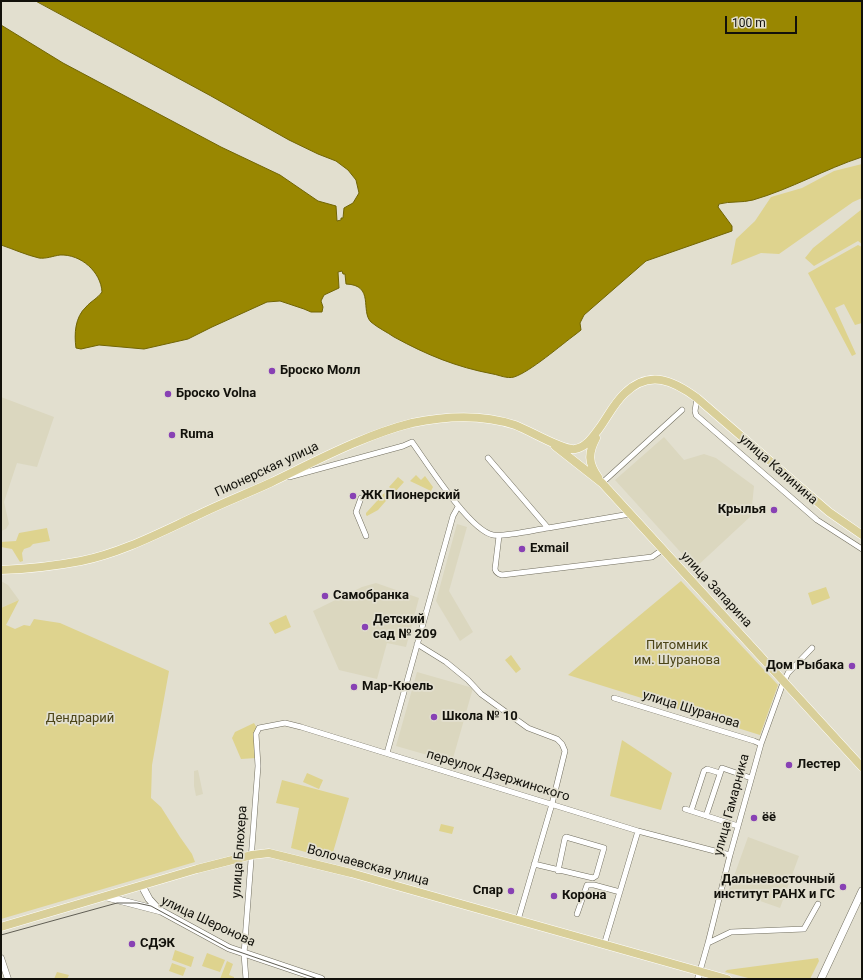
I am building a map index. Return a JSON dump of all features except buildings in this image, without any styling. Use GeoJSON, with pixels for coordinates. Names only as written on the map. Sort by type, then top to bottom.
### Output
{"type":"FeatureCollection","features":[{"type":"Feature","properties":{"kind":"main road","name":"улица Калинина"},"geometry":{"type":"LineString","coordinates":[[606,420],[625,393],[638,384],[648,380],[658,379],[676,384],[697,398],[829,512],[862,535]]}},
{"type":"Feature","properties":{"kind":"main road","name":"Пионерская улица"},"geometry":{"type":"LineString","coordinates":[[1,570],[40,567],[90,558],[145,539],[314,461],[388,430],[434,418],[475,418],[496,420],[514,425],[543,438]]}},
{"type":"Feature","properties":{"kind":"main road"},"geometry":{"type":"LineString","coordinates":[[543,438],[564,447],[573,449],[582,447],[589,442],[606,420]]}},
{"type":"Feature","properties":{"kind":"main road"},"geometry":{"type":"LineString","coordinates":[[602,483],[591,465],[590,450],[606,420]]}},
{"type":"Feature","properties":{"kind":"main road","name":"улица Запарина"},"geometry":{"type":"LineString","coordinates":[[543,438],[602,483],[862,767]]}},
{"type":"Feature","properties":{"kind":"main road","name":"Волочаевская улица"},"geometry":{"type":"LineString","coordinates":[[1,928],[252,855],[276,854],[351,873],[518,920],[699,975],[727,979]]}},
{"type":"Feature","properties":{"kind":"main road"},"geometry":{"type":"LineString","coordinates":[[142,886],[149,899],[161,911]]}},
{"type":"Feature","properties":{"kind":"main road"},"geometry":{"type":"LineString","coordinates":[[821,979],[862,892]]}},
{"type":"Feature","properties":{"kind":"main road","name":"улица Шеронова"},"geometry":{"type":"LineString","coordinates":[[107,897],[161,911],[227,947],[321,979]]}},
{"type":"Feature","properties":{"kind":"street","name":"улица Калинина"},"geometry":{"type":"LineString","coordinates":[[697,398],[695,411],[696,415],[817,520],[862,549]]}},
{"type":"Feature","properties":{"kind":"street"},"geometry":{"type":"LineString","coordinates":[[602,483],[682,410]]}},
{"type":"Feature","properties":{"kind":"street"},"geometry":{"type":"LineString","coordinates":[[269,483],[318,468],[337,465],[412,442],[458,507],[480,528],[489,534],[499,536],[630,514]]}},
{"type":"Feature","properties":{"kind":"street"},"geometry":{"type":"LineString","coordinates":[[488,458],[548,528]]}},
{"type":"Feature","properties":{"kind":"street"},"geometry":{"type":"LineString","coordinates":[[361,498],[356,512],[366,536]]}},
{"type":"Feature","properties":{"kind":"street"},"geometry":{"type":"LineString","coordinates":[[387,754],[453,516],[458,507]]}},
{"type":"Feature","properties":{"kind":"street"},"geometry":{"type":"LineString","coordinates":[[499,536],[495,569],[498,574],[502,575],[652,557],[662,550]]}},
{"type":"Feature","properties":{"kind":"street"},"geometry":{"type":"LineString","coordinates":[[417,644],[446,662],[468,680],[481,694],[528,728],[557,739],[562,744],[565,751],[552,804],[518,920]]}},
{"type":"Feature","properties":{"kind":"street","name":"улица Гамарника"},"geometry":{"type":"LineString","coordinates":[[699,975],[760,744],[788,673],[812,648]]}},
{"type":"Feature","properties":{"kind":"street","name":"улица Шуранова"},"geometry":{"type":"LineString","coordinates":[[614,698],[760,744]]}},
{"type":"Feature","properties":{"kind":"street","name":"переулок Дзержинского"},"geometry":{"type":"LineString","coordinates":[[259,728],[286,723],[301,727],[638,831],[730,855]]}},
{"type":"Feature","properties":{"kind":"street","name":"улица Блюхера"},"geometry":{"type":"LineString","coordinates":[[246,979],[244,954],[258,766],[256,734],[259,728]]}},
{"type":"Feature","properties":{"kind":"street"},"geometry":{"type":"LineString","coordinates":[[706,816],[722,768],[751,778]]}},
{"type":"Feature","properties":{"kind":"street"},"geometry":{"type":"LineString","coordinates":[[691,811],[704,770],[707,769],[720,773]]}},
{"type":"Feature","properties":{"kind":"street"},"geometry":{"type":"LineString","coordinates":[[685,809],[738,826]]}},
{"type":"Feature","properties":{"kind":"street"},"geometry":{"type":"LineString","coordinates":[[604,945],[638,831]]}},
{"type":"Feature","properties":{"kind":"street"},"geometry":{"type":"LineString","coordinates":[[534,864],[558,871],[594,878],[604,848],[566,837],[558,871]]}},
{"type":"Feature","properties":{"kind":"street"},"geometry":{"type":"LineString","coordinates":[[577,914],[587,885],[594,885],[620,892]]}},
{"type":"Feature","properties":{"kind":"street"},"geometry":{"type":"LineString","coordinates":[[708,943],[731,932],[804,929],[818,904]]}},
{"type":"Feature","properties":{"kind":"street"},"geometry":{"type":"LineString","coordinates":[[1,958],[8,979]]}},
{"type":"Feature","properties":{"kind":"shaded area"},"geometry":{"type":"Polygon","coordinates":[[[36,1],[862,1],[862,157],[753,200],[719,204],[718,207],[732,226],[732,231],[646,261],[584,315],[580,323],[581,330],[537,364],[514,377],[503,377],[454,364],[430,355],[394,337],[371,322],[368,317],[364,294],[361,289],[355,285],[346,284],[345,274],[343,274],[342,271],[338,272],[339,288],[324,295],[321,301],[323,307],[322,312],[311,312],[280,301],[267,302],[188,339],[144,349],[99,345],[81,349],[76,348],[75,332],[77,321],[82,311],[102,292],[101,285],[94,271],[82,261],[68,255],[39,258],[1,245],[1,25],[63,63],[221,147],[280,175],[318,201],[336,206],[337,221],[343,218],[344,208],[353,203],[359,193],[356,180],[348,170],[336,161],[289,140],[36,1]]]}},
{"type":"Feature","properties":{"kind":"shaded area"},"geometry":{"type":"Polygon","coordinates":[[[1,397],[54,417],[37,467],[17,463],[4,502],[9,524],[6,529],[1,531],[1,397]]]}},
{"type":"Feature","properties":{"kind":"shaded area"},"geometry":{"type":"Polygon","coordinates":[[[664,437],[684,460],[704,454],[716,458],[754,486],[751,516],[695,568],[615,480],[664,437]]]}},
{"type":"Feature","properties":{"kind":"shaded area"},"geometry":{"type":"Polygon","coordinates":[[[457,524],[467,527],[449,591],[473,632],[460,641],[436,601],[457,524]]]}},
{"type":"Feature","properties":{"kind":"shaded area"},"geometry":{"type":"Polygon","coordinates":[[[1,581],[8,585],[19,600],[1,608],[1,581]]]}},
{"type":"Feature","properties":{"kind":"shaded area","name":"Детский сад № 209"},"geometry":{"type":"Polygon","coordinates":[[[376,583],[419,598],[406,647],[387,643],[377,679],[339,670],[313,611],[362,587],[376,583]]]}},
{"type":"Feature","properties":{"kind":"shaded area","name":"Школа № 10"},"geometry":{"type":"Polygon","coordinates":[[[417,672],[473,688],[452,762],[396,746],[417,672]]]}},
{"type":"Feature","properties":{"kind":"shaded area"},"geometry":{"type":"Polygon","coordinates":[[[198,770],[203,794],[196,796],[194,771],[198,770]]]}},
{"type":"Feature","properties":{"kind":"shaded area"},"geometry":{"type":"Polygon","coordinates":[[[748,837],[799,856],[780,908],[729,890],[748,837]]]}},
{"type":"Feature","properties":{"kind":"green space"},"geometry":{"type":"Polygon","coordinates":[[[862,164],[862,198],[853,202],[779,254],[761,253],[731,265],[736,239],[755,221],[771,197],[802,188],[834,171],[862,164]]]}},
{"type":"Feature","properties":{"kind":"green space"},"geometry":{"type":"Polygon","coordinates":[[[862,209],[862,244],[858,241],[814,266],[805,258],[813,248],[862,209]]]}},
{"type":"Feature","properties":{"kind":"green space"},"geometry":{"type":"Polygon","coordinates":[[[858,245],[862,247],[862,323],[855,325],[844,304],[835,308],[856,354],[852,356],[808,273],[858,245]]]}},
{"type":"Feature","properties":{"kind":"green space"},"geometry":{"type":"Polygon","coordinates":[[[416,475],[421,480],[425,476],[433,487],[431,491],[410,481],[416,475]]]}},
{"type":"Feature","properties":{"kind":"green space"},"geometry":{"type":"Polygon","coordinates":[[[398,477],[404,482],[395,492],[389,487],[398,477]]]}},
{"type":"Feature","properties":{"kind":"green space"},"geometry":{"type":"Polygon","coordinates":[[[387,490],[392,494],[378,510],[367,516],[366,513],[387,490]]]}},
{"type":"Feature","properties":{"kind":"green space"},"geometry":{"type":"Polygon","coordinates":[[[47,528],[50,541],[33,544],[24,549],[22,553],[23,561],[20,562],[12,549],[1,547],[1,542],[16,541],[19,533],[47,528]]]}},
{"type":"Feature","properties":{"kind":"green space","name":"Питомник им. Шуранова"},"geometry":{"type":"Polygon","coordinates":[[[681,581],[778,685],[760,735],[568,675],[681,581]]]}},
{"type":"Feature","properties":{"kind":"green space"},"geometry":{"type":"Polygon","coordinates":[[[826,587],[830,598],[812,605],[808,593],[826,587]]]}},
{"type":"Feature","properties":{"kind":"green space","name":"Дендрарий"},"geometry":{"type":"Polygon","coordinates":[[[19,600],[6,625],[15,629],[24,625],[30,626],[34,619],[60,623],[169,671],[152,765],[151,798],[161,807],[192,854],[195,862],[1,919],[1,608],[19,600]]]}},
{"type":"Feature","properties":{"kind":"green space"},"geometry":{"type":"Polygon","coordinates":[[[286,615],[291,627],[275,634],[269,623],[286,615]]]}},
{"type":"Feature","properties":{"kind":"green space"},"geometry":{"type":"Polygon","coordinates":[[[511,655],[521,669],[516,673],[505,660],[511,655]]]}},
{"type":"Feature","properties":{"kind":"green space"},"geometry":{"type":"Polygon","coordinates":[[[254,723],[258,730],[256,758],[241,759],[232,738],[235,732],[254,723]]]}},
{"type":"Feature","properties":{"kind":"green space"},"geometry":{"type":"Polygon","coordinates":[[[622,740],[672,773],[661,810],[610,796],[622,740]]]}},
{"type":"Feature","properties":{"kind":"green space"},"geometry":{"type":"Polygon","coordinates":[[[307,773],[323,780],[319,789],[303,782],[307,773]]]}},
{"type":"Feature","properties":{"kind":"green space"},"geometry":{"type":"Polygon","coordinates":[[[282,780],[349,798],[331,859],[291,848],[299,808],[276,803],[282,780]]]}},
{"type":"Feature","properties":{"kind":"green space"},"geometry":{"type":"Polygon","coordinates":[[[441,824],[454,827],[452,834],[439,831],[441,824]]]}},
{"type":"Feature","properties":{"kind":"green space"},"geometry":{"type":"Polygon","coordinates":[[[175,950],[194,957],[191,967],[172,960],[175,950]]]}},
{"type":"Feature","properties":{"kind":"green space"},"geometry":{"type":"Polygon","coordinates":[[[207,953],[225,960],[220,972],[202,966],[207,953]]]}},
{"type":"Feature","properties":{"kind":"green space"},"geometry":{"type":"Polygon","coordinates":[[[818,958],[819,961],[810,979],[752,979],[725,972],[727,970],[818,958]]]}},
{"type":"Feature","properties":{"kind":"green space"},"geometry":{"type":"Polygon","coordinates":[[[227,961],[233,964],[229,975],[234,977],[234,979],[220,979],[227,961]]]}},
{"type":"Feature","properties":{"kind":"green space"},"geometry":{"type":"Polygon","coordinates":[[[172,963],[186,968],[183,976],[169,971],[172,963]]]}},
{"type":"Feature","properties":{"kind":"green space"},"geometry":{"type":"Polygon","coordinates":[[[57,972],[69,975],[67,979],[54,979],[57,972]]]}},
{"type":"Feature","properties":{"kind":"tram line"},"geometry":{"type":"LineString","coordinates":[[1,935],[117,903],[137,903],[151,906],[228,948],[318,979]]}},
{"type":"Feature","properties":{"kind":"place","name":"Броско Молл"},"geometry":{"type":"Point","coordinates":[272,371]}},
{"type":"Feature","properties":{"kind":"place","name":"Броско Volna"},"geometry":{"type":"Point","coordinates":[168,394]}},
{"type":"Feature","properties":{"kind":"place","name":"Ruma"},"geometry":{"type":"Point","coordinates":[172,435]}},
{"type":"Feature","properties":{"kind":"place","name":"ЖК Пионерский"},"geometry":{"type":"Point","coordinates":[353,496]}},
{"type":"Feature","properties":{"kind":"place","name":"Крылья"},"geometry":{"type":"Point","coordinates":[774,510]}},
{"type":"Feature","properties":{"kind":"place","name":"Exmail"},"geometry":{"type":"Point","coordinates":[522,549]}},
{"type":"Feature","properties":{"kind":"place","name":"Самобранка"},"geometry":{"type":"Point","coordinates":[325,596]}},
{"type":"Feature","properties":{"kind":"place","name":"Детский сад № 209"},"geometry":{"type":"Point","coordinates":[365,627]}},
{"type":"Feature","properties":{"kind":"place","name":"Дом Рыбака"},"geometry":{"type":"Point","coordinates":[852,666]}},
{"type":"Feature","properties":{"kind":"place","name":"Мар-Кюель"},"geometry":{"type":"Point","coordinates":[354,687]}},
{"type":"Feature","properties":{"kind":"place","name":"Школа № 10"},"geometry":{"type":"Point","coordinates":[434,717]}},
{"type":"Feature","properties":{"kind":"place","name":"Лестер"},"geometry":{"type":"Point","coordinates":[789,765]}},
{"type":"Feature","properties":{"kind":"place","name":"ёё"},"geometry":{"type":"Point","coordinates":[754,818]}},
{"type":"Feature","properties":{"kind":"place","name":"Дальневосточный институт РАНХ и ГС"},"geometry":{"type":"Point","coordinates":[843,887]}},
{"type":"Feature","properties":{"kind":"place","name":"Спар"},"geometry":{"type":"Point","coordinates":[511,891]}},
{"type":"Feature","properties":{"kind":"place","name":"Корона"},"geometry":{"type":"Point","coordinates":[554,896]}},
{"type":"Feature","properties":{"kind":"place","name":"СДЭК"},"geometry":{"type":"Point","coordinates":[132,944]}}]}
